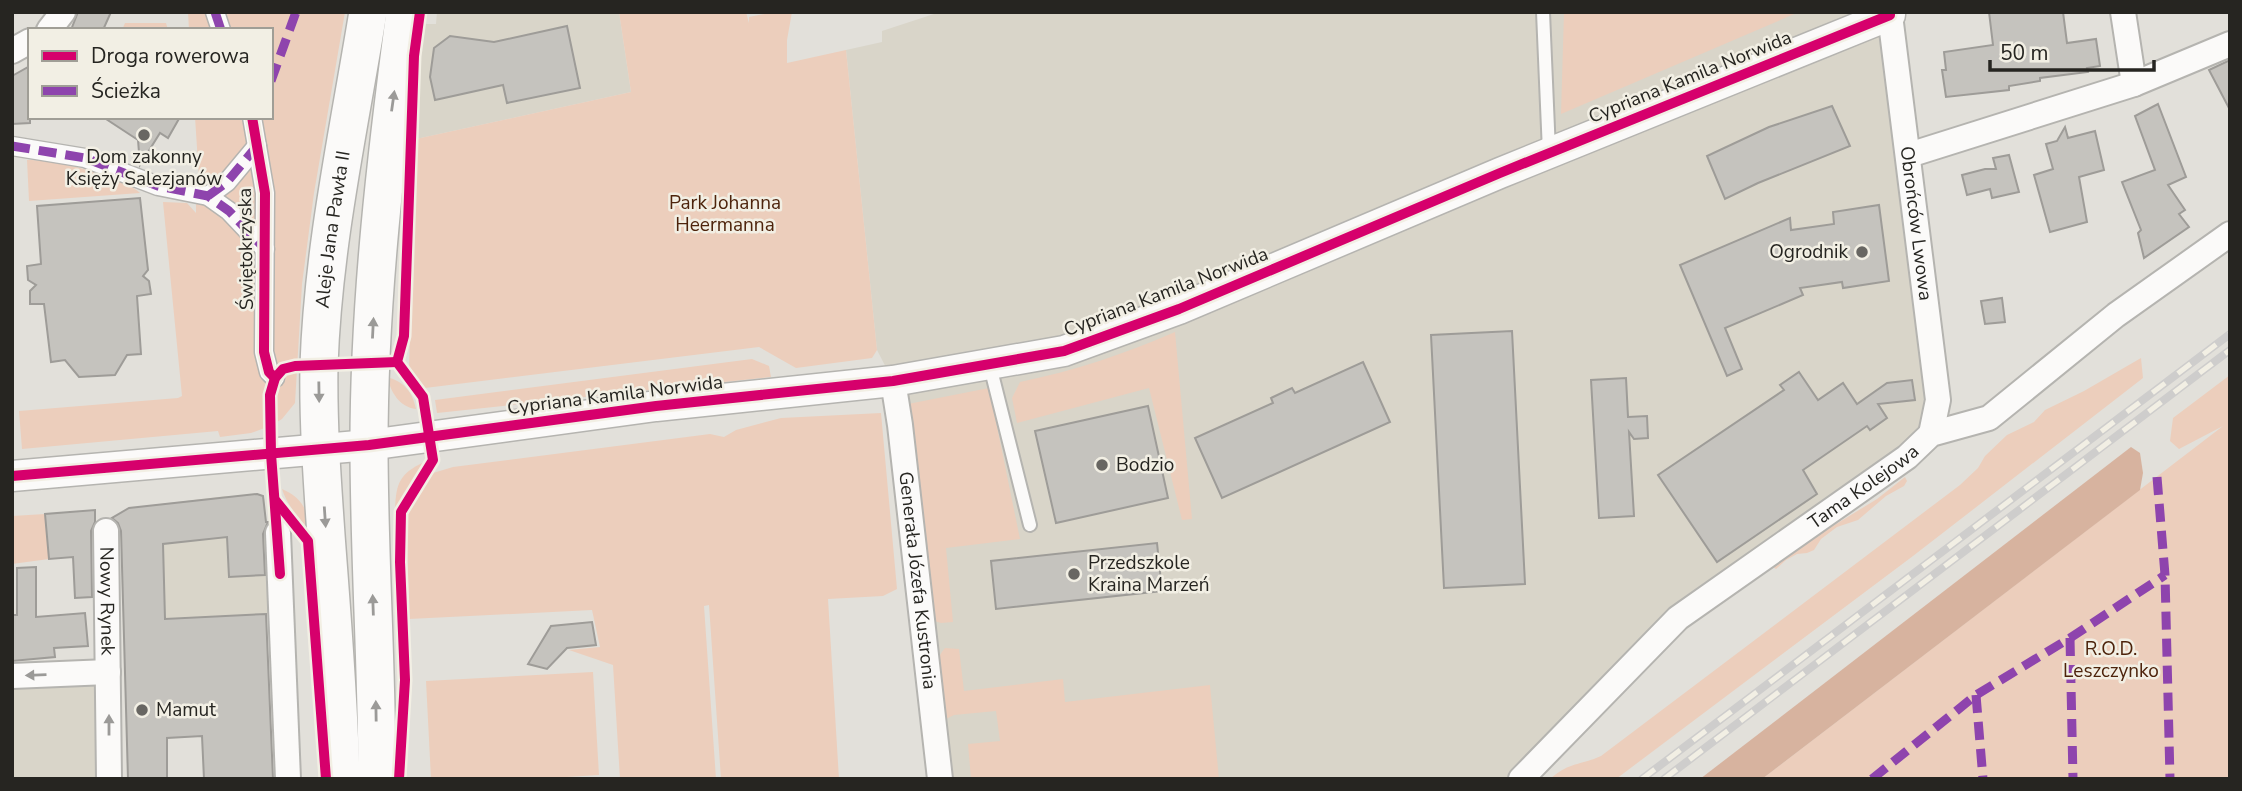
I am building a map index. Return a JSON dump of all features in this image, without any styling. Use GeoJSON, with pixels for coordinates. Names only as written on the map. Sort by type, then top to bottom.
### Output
{"type":"FeatureCollection","features":[{"type":"Feature","properties":{"kind":"main road","name":"Aleje Jana Pawła II"},"geometry":{"type":"LineString","coordinates":[[341,779],[340,715],[320,449],[319,365],[324,288],[368,12]]}},
{"type":"Feature","properties":{"kind":"main road"},"geometry":{"type":"LineString","coordinates":[[377,779],[369,445],[377,242],[405,12]]}},
{"type":"Feature","properties":{"kind":"street"},"geometry":{"type":"LineString","coordinates":[[52,28],[64,12]]}},
{"type":"Feature","properties":{"kind":"street"},"geometry":{"type":"LineString","coordinates":[[2123,12],[2134,84]]}},
{"type":"Feature","properties":{"kind":"street","name":"Cypriana Kamila Norwida"},"geometry":{"type":"LineString","coordinates":[[12,476],[369,445],[656,406],[892,381],[1064,351],[1179,309],[1549,153],[1890,14]]}},
{"type":"Feature","properties":{"kind":"street","name":"Obrońców Lwowa"},"geometry":{"type":"LineString","coordinates":[[1890,14],[1938,400],[1931,434]]}},
{"type":"Feature","properties":{"kind":"street"},"geometry":{"type":"LineString","coordinates":[[12,51],[28,42]]}},
{"type":"Feature","properties":{"kind":"street"},"geometry":{"type":"LineString","coordinates":[[1909,155],[2134,84],[2230,44]]}},
{"type":"Feature","properties":{"kind":"street","name":"Świętokrzyska"},"geometry":{"type":"LineString","coordinates":[[252,119],[265,193],[264,352],[270,372],[275,378]]}},
{"type":"Feature","properties":{"kind":"street"},"geometry":{"type":"LineString","coordinates":[[12,146],[85,158],[147,182],[208,196],[229,211],[265,249]]}},
{"type":"Feature","properties":{"kind":"street"},"geometry":{"type":"LineString","coordinates":[[208,196],[227,182],[257,146]]}},
{"type":"Feature","properties":{"kind":"street","name":"Tama Kolejowa"},"geometry":{"type":"LineString","coordinates":[[1521,779],[1678,618],[1908,457],[1931,434],[1989,418],[2116,315],[2230,234]]}},
{"type":"Feature","properties":{"kind":"street","name":"Generała Józefa Kustronia"},"geometry":{"type":"LineString","coordinates":[[892,381],[900,425],[940,779]]}},
{"type":"Feature","properties":{"kind":"street","name":"Nowy Rynek"},"geometry":{"type":"LineString","coordinates":[[106,531],[109,779]]}},
{"type":"Feature","properties":{"kind":"street"},"geometry":{"type":"LineString","coordinates":[[278,533],[288,779]]}},
{"type":"Feature","properties":{"kind":"street","name":"Nowy Rynek"},"geometry":{"type":"LineString","coordinates":[[12,676],[108,671]]}},
{"type":"Feature","properties":{"kind":"lane"},"geometry":{"type":"LineString","coordinates":[[1543,12],[1549,153]]}},
{"type":"Feature","properties":{"kind":"lane"},"geometry":{"type":"LineString","coordinates":[[990,366],[1030,525]]}},
{"type":"Feature","properties":{"kind":"shaded area"},"geometry":{"type":"Polygon","coordinates":[[[437,12],[619,12],[631,92],[416,139],[416,91],[425,24],[436,24],[437,12]]]}},
{"type":"Feature","properties":{"kind":"shaded area"},"geometry":{"type":"Polygon","coordinates":[[[940,12],[1890,12],[1931,434],[1678,618],[1521,779],[940,779],[893,381],[877,350],[846,50],[882,42],[882,31],[940,12]]]}},
{"type":"Feature","properties":{"kind":"shaded area"},"geometry":{"type":"Polygon","coordinates":[[[2131,447],[2140,453],[2143,473],[2140,490],[1762,779],[1700,779],[2131,447]]]}},
{"type":"Feature","properties":{"kind":"shaded area"},"geometry":{"type":"Polygon","coordinates":[[[226,496],[264,498],[270,614],[125,621],[124,511],[129,508],[226,496]]]}},
{"type":"Feature","properties":{"kind":"shaded area"},"geometry":{"type":"Polygon","coordinates":[[[108,672],[109,779],[12,779],[12,676],[108,672]]]}},
{"type":"Feature","properties":{"kind":"green space"},"geometry":{"type":"Polygon","coordinates":[[[188,12],[345,12],[314,193],[302,284],[295,403],[282,419],[251,433],[220,437],[218,431],[22,449],[19,411],[182,396],[163,202],[187,203],[196,213],[196,194],[200,194],[195,119],[273,119],[273,28],[189,28],[188,12]]]}},
{"type":"Feature","properties":{"kind":"green space","name":"Park Johanna Heermanna"},"geometry":{"type":"Polygon","coordinates":[[[619,12],[746,12],[749,23],[749,17],[792,12],[787,40],[787,63],[846,50],[877,350],[872,358],[796,368],[759,347],[425,388],[409,367],[416,139],[631,92],[619,12]]]}},
{"type":"Feature","properties":{"kind":"green space"},"geometry":{"type":"Polygon","coordinates":[[[1564,12],[1799,12],[1561,114],[1564,12]]]}},
{"type":"Feature","properties":{"kind":"green space"},"geometry":{"type":"Polygon","coordinates":[[[125,23],[166,23],[167,28],[123,28],[125,23]]]}},
{"type":"Feature","properties":{"kind":"green space"},"geometry":{"type":"Polygon","coordinates":[[[27,160],[53,162],[86,170],[119,181],[140,193],[29,201],[27,160]]]}},
{"type":"Feature","properties":{"kind":"green space"},"geometry":{"type":"Polygon","coordinates":[[[1175,332],[1192,519],[1182,520],[1149,388],[1017,423],[1012,398],[1020,382],[1099,361],[1175,332]]]}},
{"type":"Feature","properties":{"kind":"green space"},"geometry":{"type":"Polygon","coordinates":[[[2141,358],[2143,378],[1913,556],[1616,779],[1550,779],[1570,766],[1601,756],[1960,485],[2007,435],[2034,422],[2045,410],[2141,358]]]}},
{"type":"Feature","properties":{"kind":"green space"},"geometry":{"type":"Polygon","coordinates":[[[752,359],[769,366],[771,377],[437,413],[435,400],[752,359]]]}},
{"type":"Feature","properties":{"kind":"green space","name":"R.O.D. Leszczynko"},"geometry":{"type":"Polygon","coordinates":[[[2230,375],[2230,779],[1762,779],[2223,426],[2179,449],[2170,441],[2173,418],[2230,375]]]}},
{"type":"Feature","properties":{"kind":"green space"},"geometry":{"type":"Polygon","coordinates":[[[387,377],[406,388],[416,409],[410,408],[397,398],[387,377]]]}},
{"type":"Feature","properties":{"kind":"green space"},"geometry":{"type":"Polygon","coordinates":[[[989,388],[1020,539],[946,548],[953,622],[941,623],[931,620],[908,404],[989,388]]]}},
{"type":"Feature","properties":{"kind":"green space"},"geometry":{"type":"Polygon","coordinates":[[[881,413],[897,589],[883,596],[828,599],[839,779],[721,779],[709,605],[704,606],[716,779],[620,779],[613,665],[569,650],[600,647],[592,610],[409,619],[406,510],[433,473],[453,467],[710,434],[724,437],[736,430],[781,418],[881,413]]]}},
{"type":"Feature","properties":{"kind":"green space"},"geometry":{"type":"Polygon","coordinates":[[[424,462],[399,507],[395,509],[401,480],[409,471],[424,462]]]}},
{"type":"Feature","properties":{"kind":"green space"},"geometry":{"type":"Polygon","coordinates":[[[1905,477],[1907,481],[1904,486],[1886,496],[1858,520],[1837,527],[1821,539],[1814,550],[1797,554],[1776,569],[1773,567],[1797,548],[1877,499],[1905,477]]]}},
{"type":"Feature","properties":{"kind":"green space"},"geometry":{"type":"Polygon","coordinates":[[[282,489],[294,496],[303,506],[311,531],[294,512],[282,489]]]}},
{"type":"Feature","properties":{"kind":"green space"},"geometry":{"type":"Polygon","coordinates":[[[45,514],[49,559],[12,564],[12,516],[45,514]]]}},
{"type":"Feature","properties":{"kind":"green space"},"geometry":{"type":"Polygon","coordinates":[[[945,648],[959,649],[964,691],[1063,679],[1065,702],[1210,685],[1219,779],[971,779],[968,744],[1000,741],[996,711],[954,715],[942,721],[936,673],[937,664],[945,648]]]}},
{"type":"Feature","properties":{"kind":"green space"},"geometry":{"type":"Polygon","coordinates":[[[593,672],[599,775],[534,779],[431,779],[426,681],[593,672]]]}},
{"type":"Feature","properties":{"kind":"building"},"geometry":{"type":"Polygon","coordinates":[[[78,12],[111,12],[104,28],[72,28],[78,12]]]}},
{"type":"Feature","properties":{"kind":"building"},"geometry":{"type":"Polygon","coordinates":[[[1989,12],[2063,12],[2067,43],[2096,39],[2100,66],[2087,68],[2088,72],[2040,78],[2040,81],[2009,86],[2009,90],[1946,97],[1942,70],[1946,70],[1944,52],[1993,45],[1989,12]]]}},
{"type":"Feature","properties":{"kind":"building"},"geometry":{"type":"Polygon","coordinates":[[[567,26],[580,88],[507,103],[503,85],[435,100],[430,77],[434,48],[450,36],[494,42],[567,26]]]}},
{"type":"Feature","properties":{"kind":"building"},"geometry":{"type":"Polygon","coordinates":[[[2230,60],[2230,110],[2209,70],[2230,60]]]}},
{"type":"Feature","properties":{"kind":"building"},"geometry":{"type":"Polygon","coordinates":[[[28,67],[30,123],[12,124],[12,76],[28,67]]]}},
{"type":"Feature","properties":{"kind":"building"},"geometry":{"type":"Polygon","coordinates":[[[2158,104],[2186,177],[2168,185],[2185,210],[2179,214],[2189,227],[2144,258],[2138,233],[2141,230],[2122,182],[2155,170],[2135,116],[2158,104]]]}},
{"type":"Feature","properties":{"kind":"building"},"geometry":{"type":"Polygon","coordinates":[[[1832,106],[1850,146],[1725,199],[1707,156],[1769,127],[1832,106]]]}},
{"type":"Feature","properties":{"kind":"building","name":"Dom zakonny Księży Salezjanów"},"geometry":{"type":"Polygon","coordinates":[[[106,119],[179,119],[168,138],[160,133],[140,165],[138,140],[106,119]]]}},
{"type":"Feature","properties":{"kind":"building"},"geometry":{"type":"Polygon","coordinates":[[[2065,127],[2068,138],[2095,131],[2104,170],[2079,177],[2087,222],[2050,232],[2034,175],[2053,169],[2046,144],[2057,141],[2065,127]]]}},
{"type":"Feature","properties":{"kind":"building"},"geometry":{"type":"Polygon","coordinates":[[[2009,155],[2019,192],[1992,198],[1990,189],[1967,195],[1962,175],[1996,169],[1993,158],[2009,155]]]}},
{"type":"Feature","properties":{"kind":"building"},"geometry":{"type":"Polygon","coordinates":[[[140,198],[148,270],[143,276],[149,281],[151,294],[137,296],[141,354],[127,355],[115,375],[79,377],[65,360],[51,362],[44,304],[30,304],[30,291],[36,285],[28,280],[27,266],[41,264],[37,206],[140,198]]]}},
{"type":"Feature","properties":{"kind":"building"},"geometry":{"type":"Polygon","coordinates":[[[1879,205],[1889,281],[1843,288],[1842,282],[1800,288],[1803,295],[1725,328],[1742,369],[1727,376],[1680,265],[1790,218],[1791,230],[1834,224],[1833,212],[1879,205]]]}},
{"type":"Feature","properties":{"kind":"building"},"geometry":{"type":"Polygon","coordinates":[[[2002,298],[2005,322],[1985,324],[1981,301],[2002,298]]]}},
{"type":"Feature","properties":{"kind":"building"},"geometry":{"type":"Polygon","coordinates":[[[1512,331],[1525,584],[1444,588],[1431,335],[1512,331]]]}},
{"type":"Feature","properties":{"kind":"building"},"geometry":{"type":"Polygon","coordinates":[[[1363,362],[1390,422],[1222,498],[1195,438],[1273,403],[1271,398],[1292,388],[1295,393],[1363,362]]]}},
{"type":"Feature","properties":{"kind":"building"},"geometry":{"type":"Polygon","coordinates":[[[1799,372],[1818,400],[1843,383],[1857,404],[1887,383],[1912,380],[1915,400],[1878,404],[1887,418],[1870,430],[1867,426],[1803,470],[1817,494],[1717,562],[1658,475],[1784,390],[1780,385],[1799,372]]]}},
{"type":"Feature","properties":{"kind":"building"},"geometry":{"type":"Polygon","coordinates":[[[1626,378],[1628,417],[1647,416],[1648,438],[1634,439],[1629,432],[1634,516],[1599,518],[1591,380],[1626,378]]]}},
{"type":"Feature","properties":{"kind":"building","name":"Bodzio"},"geometry":{"type":"Polygon","coordinates":[[[1148,406],[1168,498],[1056,523],[1035,431],[1148,406]]]}},
{"type":"Feature","properties":{"kind":"building"},"geometry":{"type":"Polygon","coordinates":[[[257,494],[263,496],[268,522],[263,534],[265,575],[229,577],[227,537],[163,544],[165,619],[266,614],[273,779],[204,779],[202,736],[167,738],[167,779],[128,779],[121,531],[112,518],[129,508],[257,494]]]}},
{"type":"Feature","properties":{"kind":"building"},"geometry":{"type":"Polygon","coordinates":[[[95,510],[95,522],[91,531],[92,597],[75,598],[73,557],[49,559],[45,514],[95,510]]]}},
{"type":"Feature","properties":{"kind":"building"},"geometry":{"type":"Polygon","coordinates":[[[1157,543],[1162,591],[996,609],[991,561],[1157,543]]]}},
{"type":"Feature","properties":{"kind":"building"},"geometry":{"type":"Polygon","coordinates":[[[36,567],[36,617],[85,613],[88,646],[54,648],[55,657],[12,661],[12,615],[17,615],[17,568],[36,567]]]}},
{"type":"Feature","properties":{"kind":"building"},"geometry":{"type":"Polygon","coordinates":[[[592,622],[596,645],[567,648],[547,669],[528,664],[551,626],[592,622]]]}},
{"type":"Feature","properties":{"kind":"railway"},"geometry":{"type":"LineString","coordinates":[[1642,779],[2230,334]]}},
{"type":"Feature","properties":{"kind":"railway"},"geometry":{"type":"LineString","coordinates":[[1664,779],[2230,350]]}},
{"type":"Feature","properties":{"kind":"marked path"},"geometry":{"type":"LineString","coordinates":[[215,12],[220,28]]}},
{"type":"Feature","properties":{"kind":"marked path"},"geometry":{"type":"LineString","coordinates":[[273,75],[296,12]]}},
{"type":"Feature","properties":{"kind":"marked path"},"geometry":{"type":"LineString","coordinates":[[12,146],[85,158],[158,186],[208,196],[229,211],[264,248]]}},
{"type":"Feature","properties":{"kind":"marked path"},"geometry":{"type":"LineString","coordinates":[[208,196],[227,182],[257,146]]}},
{"type":"Feature","properties":{"kind":"marked path"},"geometry":{"type":"LineString","coordinates":[[2157,477],[2165,575],[2170,779]]}},
{"type":"Feature","properties":{"kind":"marked path"},"geometry":{"type":"LineString","coordinates":[[1872,779],[1976,695],[2070,638],[2165,575]]}},
{"type":"Feature","properties":{"kind":"marked path"},"geometry":{"type":"LineString","coordinates":[[2070,638],[2073,779]]}},
{"type":"Feature","properties":{"kind":"marked path"},"geometry":{"type":"LineString","coordinates":[[1976,695],[1983,779]]}},
{"type":"Feature","properties":{"kind":"cycle path"},"geometry":{"type":"LineString","coordinates":[[399,779],[405,680],[400,562],[401,512],[433,460],[423,397],[397,362],[404,336],[414,56],[420,12]]}},
{"type":"Feature","properties":{"kind":"cycle path"},"geometry":{"type":"LineString","coordinates":[[12,476],[369,445],[656,406],[893,381],[1064,351],[1179,309],[1500,173],[1890,15],[1890,12]]}},
{"type":"Feature","properties":{"kind":"cycle path"},"geometry":{"type":"LineString","coordinates":[[252,119],[265,193],[264,352],[269,372],[275,378]]}},
{"type":"Feature","properties":{"kind":"cycle path"},"geometry":{"type":"LineString","coordinates":[[280,574],[271,454],[270,395],[275,378],[283,369],[295,366],[397,362]]}},
{"type":"Feature","properties":{"kind":"cycle path"},"geometry":{"type":"LineString","coordinates":[[276,501],[308,541],[326,779]]}},
{"type":"Feature","properties":{"kind":"place","name":"Dom zakonny Księży Salezjanów"},"geometry":{"type":"Point","coordinates":[144,135]}},
{"type":"Feature","properties":{"kind":"place","name":"Ogrodnik"},"geometry":{"type":"Point","coordinates":[1862,252]}},
{"type":"Feature","properties":{"kind":"place","name":"Bodzio"},"geometry":{"type":"Point","coordinates":[1102,465]}},
{"type":"Feature","properties":{"kind":"place","name":"Przedszkole Kraina Marzeń"},"geometry":{"type":"Point","coordinates":[1074,574]}},
{"type":"Feature","properties":{"kind":"place","name":"Mamut"},"geometry":{"type":"Point","coordinates":[142,710]}}]}
